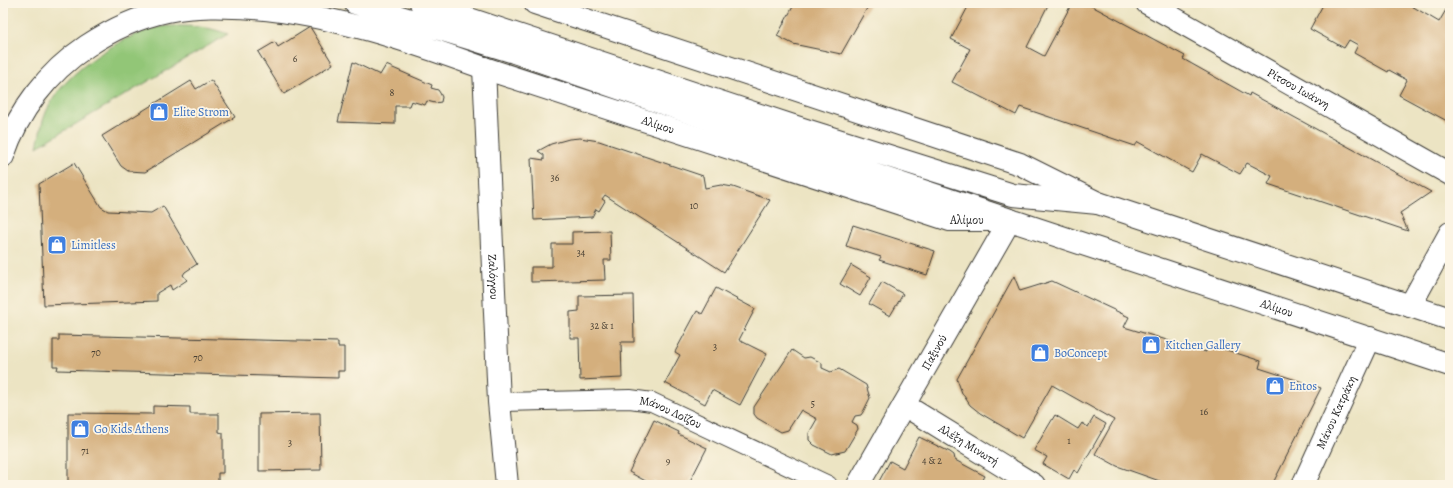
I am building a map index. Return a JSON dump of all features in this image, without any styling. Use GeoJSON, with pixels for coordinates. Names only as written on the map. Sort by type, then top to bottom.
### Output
{"type":"FeatureCollection","features":[{"type":"Feature","properties":{"kind":"main road"},"geometry":{"type":"LineString","coordinates":[[356,3],[514,52],[760,137],[1010,220]]}},
{"type":"Feature","properties":{"kind":"main road"},"geometry":{"type":"LineString","coordinates":[[421,3],[796,127],[1013,195],[1098,203]]}},
{"type":"Feature","properties":{"kind":"main road"},"geometry":{"type":"LineString","coordinates":[[536,3],[1020,164],[1098,203],[1450,319]]}},
{"type":"Feature","properties":{"kind":"main road","name":"Ρίτσου Ιωάννη"},"geometry":{"type":"LineString","coordinates":[[1147,3],[1450,174]]}},
{"type":"Feature","properties":{"kind":"main road","name":"Αλίμου"},"geometry":{"type":"LineString","coordinates":[[3,156],[17,123],[32,99],[50,77],[70,58],[93,42],[126,25],[150,16],[179,9],[226,6],[264,9],[307,15],[352,25],[407,40],[484,68],[950,220],[1010,220],[1450,365]]}},
{"type":"Feature","properties":{"kind":"main road","name":"Ζαλόγγου"},"geometry":{"type":"LineString","coordinates":[[484,68],[500,402],[507,485]]}},
{"type":"Feature","properties":{"kind":"main road","name":"Παξινού"},"geometry":{"type":"LineString","coordinates":[[858,485],[1010,220]]}},
{"type":"Feature","properties":{"kind":"main road"},"geometry":{"type":"LineString","coordinates":[[1410,306],[1450,233]]}},
{"type":"Feature","properties":{"kind":"main road","name":"Μάνου Κατράκη"},"geometry":{"type":"LineString","coordinates":[[1303,485],[1370,338]]}},
{"type":"Feature","properties":{"kind":"main road","name":"Αλέξη Μινωτή"},"geometry":{"type":"LineString","coordinates":[[904,405],[1034,485]]}},
{"type":"Feature","properties":{"kind":"lane","name":"Μάνου Λοΐζου"},"geometry":{"type":"LineString","coordinates":[[500,402],[630,399],[652,402],[828,485]]}},
{"type":"Feature","properties":{"kind":"green space"},"geometry":{"type":"Polygon","coordinates":[[[158,27],[202,27],[228,34],[37,147],[43,121],[49,106],[57,93],[81,68],[111,47],[142,32],[158,27]]]}},
{"type":"Feature","properties":{"kind":"building"},"geometry":{"type":"Polygon","coordinates":[[[795,3],[870,3],[841,54],[793,44],[777,36],[795,3]]]}},
{"type":"Feature","properties":{"kind":"building"},"geometry":{"type":"Polygon","coordinates":[[[970,3],[1049,3],[1027,47],[1044,56],[1072,3],[1086,3],[1185,56],[1183,59],[1249,96],[1250,93],[1431,192],[1400,213],[1408,231],[1268,184],[1272,176],[1247,163],[1240,174],[1202,154],[1192,172],[1138,142],[1135,146],[1020,107],[1016,115],[952,82],[970,49],[951,39],[970,3]]]}},
{"type":"Feature","properties":{"kind":"building"},"geometry":{"type":"Polygon","coordinates":[[[1324,3],[1411,3],[1410,5],[1439,22],[1450,3],[1450,115],[1447,121],[1399,95],[1407,80],[1389,70],[1388,72],[1354,53],[1358,45],[1349,40],[1344,48],[1310,29],[1324,3]]]}},
{"type":"Feature","properties":{"kind":"building"},"geometry":{"type":"Polygon","coordinates":[[[310,27],[333,64],[284,94],[258,52],[275,42],[278,47],[310,27]]]}},
{"type":"Feature","properties":{"kind":"building"},"geometry":{"type":"Polygon","coordinates":[[[353,62],[380,75],[386,65],[432,85],[431,88],[438,90],[440,93],[442,97],[441,102],[435,103],[427,101],[425,105],[411,101],[409,106],[395,106],[395,124],[338,122],[353,62]]]}},
{"type":"Feature","properties":{"kind":"building"},"geometry":{"type":"Polygon","coordinates":[[[211,80],[235,117],[145,172],[128,171],[121,166],[102,136],[191,81],[196,89],[211,80]]]}},
{"type":"Feature","properties":{"kind":"building"},"geometry":{"type":"Polygon","coordinates":[[[580,138],[599,141],[703,176],[705,188],[721,185],[733,187],[770,200],[724,272],[605,195],[602,199],[605,201],[599,211],[596,209],[592,217],[534,220],[531,158],[544,160],[544,155],[538,151],[551,144],[569,139],[580,138]]]}},
{"type":"Feature","properties":{"kind":"building"},"geometry":{"type":"Polygon","coordinates":[[[74,163],[101,207],[108,211],[151,213],[163,206],[197,264],[183,275],[187,280],[172,290],[170,285],[157,293],[157,301],[44,305],[39,184],[74,163]]]}},
{"type":"Feature","properties":{"kind":"building"},"geometry":{"type":"Polygon","coordinates":[[[853,225],[935,251],[927,275],[879,260],[881,257],[846,246],[853,225]]]}},
{"type":"Feature","properties":{"kind":"building"},"geometry":{"type":"Polygon","coordinates":[[[610,231],[611,260],[604,260],[605,280],[531,282],[531,267],[552,267],[552,244],[572,244],[572,232],[610,231]]]}},
{"type":"Feature","properties":{"kind":"building"},"geometry":{"type":"Polygon","coordinates":[[[851,265],[871,277],[860,296],[840,284],[851,265]]]}},
{"type":"Feature","properties":{"kind":"building"},"geometry":{"type":"Polygon","coordinates":[[[1014,276],[1020,291],[1052,281],[1129,317],[1124,327],[1206,352],[1208,344],[1261,361],[1259,368],[1321,388],[1272,485],[1171,485],[1117,466],[1095,454],[1114,420],[1052,385],[1022,438],[980,413],[970,405],[962,393],[957,379],[1014,276]]]}},
{"type":"Feature","properties":{"kind":"building"},"geometry":{"type":"Polygon","coordinates":[[[882,282],[903,294],[890,316],[869,304],[882,282]]]}},
{"type":"Feature","properties":{"kind":"building"},"geometry":{"type":"Polygon","coordinates":[[[716,288],[755,309],[739,340],[767,354],[740,405],[712,390],[705,404],[665,383],[680,355],[675,352],[697,311],[702,314],[716,288]]]}},
{"type":"Feature","properties":{"kind":"building"},"geometry":{"type":"Polygon","coordinates":[[[633,295],[634,342],[621,342],[622,378],[580,380],[579,338],[570,338],[570,312],[579,311],[579,296],[633,295]]]}},
{"type":"Feature","properties":{"kind":"building"},"geometry":{"type":"Polygon","coordinates":[[[59,335],[338,342],[338,347],[344,347],[344,371],[338,371],[338,378],[57,370],[58,366],[53,366],[53,340],[59,340],[59,335]]]}},
{"type":"Feature","properties":{"kind":"building"},"geometry":{"type":"Polygon","coordinates":[[[792,350],[804,358],[810,357],[822,363],[822,368],[831,372],[839,369],[866,385],[870,398],[861,415],[855,416],[852,422],[857,425],[858,429],[845,451],[832,454],[814,445],[809,440],[809,433],[817,419],[801,410],[788,430],[781,432],[757,418],[754,414],[754,407],[792,350]]]}},
{"type":"Feature","properties":{"kind":"building"},"geometry":{"type":"Polygon","coordinates":[[[153,406],[190,407],[190,414],[219,414],[219,432],[223,433],[223,473],[218,473],[218,485],[68,485],[68,413],[153,414],[153,406]]]}},
{"type":"Feature","properties":{"kind":"building"},"geometry":{"type":"Polygon","coordinates":[[[320,413],[321,470],[259,471],[259,414],[320,413]]]}},
{"type":"Feature","properties":{"kind":"building"},"geometry":{"type":"Polygon","coordinates":[[[1055,415],[1078,429],[1082,423],[1088,427],[1094,417],[1106,424],[1078,473],[1074,470],[1069,479],[1043,464],[1047,457],[1034,450],[1055,415]]]}},
{"type":"Feature","properties":{"kind":"building"},"geometry":{"type":"Polygon","coordinates":[[[654,420],[707,448],[688,485],[660,485],[653,481],[651,484],[629,472],[654,420]]]}},
{"type":"Feature","properties":{"kind":"building"},"geometry":{"type":"Polygon","coordinates":[[[919,437],[950,452],[954,455],[955,460],[985,476],[981,483],[984,485],[877,485],[890,461],[903,468],[919,437]]]}},
{"type":"Feature","properties":{"kind":"place","name":"Elite Strom"},"geometry":{"type":"Point","coordinates":[159,112]}},
{"type":"Feature","properties":{"kind":"place","name":"Limitless"},"geometry":{"type":"Point","coordinates":[57,245]}},
{"type":"Feature","properties":{"kind":"place","name":"Kitchen Gallery"},"geometry":{"type":"Point","coordinates":[1151,345]}},
{"type":"Feature","properties":{"kind":"place","name":"BoConcept"},"geometry":{"type":"Point","coordinates":[1040,353]}},
{"type":"Feature","properties":{"kind":"place","name":"Entos"},"geometry":{"type":"Point","coordinates":[1275,386]}},
{"type":"Feature","properties":{"kind":"place","name":"Go Kids Athens"},"geometry":{"type":"Point","coordinates":[80,429]}}]}
